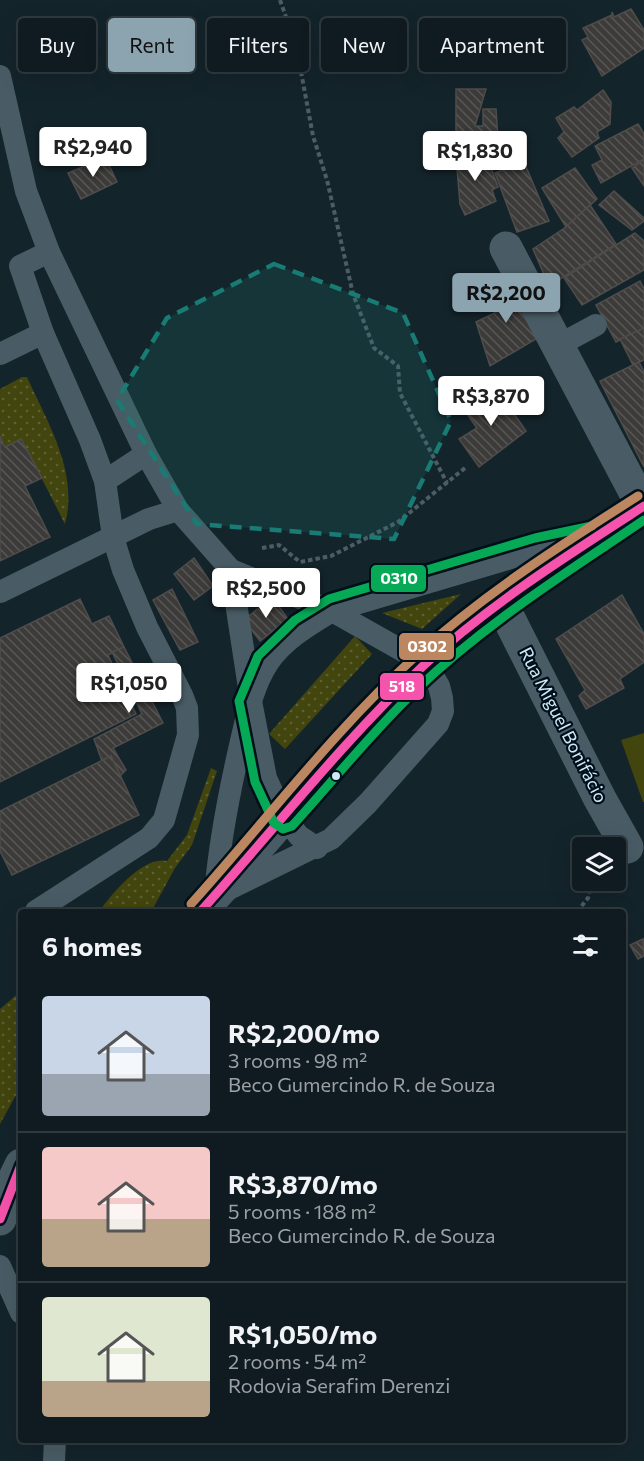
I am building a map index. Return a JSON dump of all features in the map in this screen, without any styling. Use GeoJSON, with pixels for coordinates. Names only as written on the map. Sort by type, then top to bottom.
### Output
{"type":"FeatureCollection","features":[{"type":"Feature","properties":{"kind":"main road"},"geometry":{"type":"LineString","coordinates":[[208,904],[375,716],[426,664],[501,603],[643,507],[506,248]]}},
{"type":"Feature","properties":{"kind":"main road","name":"Rua Miguel Bonifácio"},"geometry":{"type":"LineString","coordinates":[[501,603],[600,799],[627,847]]}},
{"type":"Feature","properties":{"kind":"main road"},"geometry":{"type":"LineString","coordinates":[[0,1219],[10,1186],[18,1171]]}},
{"type":"Feature","properties":{"kind":"lane"},"geometry":{"type":"LineString","coordinates":[[0,76],[26,191],[49,252],[146,453],[178,510],[231,570],[332,612],[426,664],[439,686],[442,711],[438,724],[345,827],[317,848],[208,904]]}},
{"type":"Feature","properties":{"kind":"lane"},"geometry":{"type":"LineString","coordinates":[[39,909],[148,838],[164,820],[188,735],[187,714],[182,694],[147,627],[123,570],[113,537],[105,481],[90,440],[43,333],[21,266],[49,252]]}},
{"type":"Feature","properties":{"kind":"lane"},"geometry":{"type":"LineString","coordinates":[[557,346],[596,325]]}},
{"type":"Feature","properties":{"kind":"lane"},"geometry":{"type":"LineString","coordinates":[[0,354],[43,333]]}},
{"type":"Feature","properties":{"kind":"lane"},"geometry":{"type":"LineString","coordinates":[[105,481],[146,453]]}},
{"type":"Feature","properties":{"kind":"lane"},"geometry":{"type":"LineString","coordinates":[[0,592],[149,519],[178,510]]}},
{"type":"Feature","properties":{"kind":"lane"},"geometry":{"type":"LineString","coordinates":[[208,904],[228,797],[251,701],[268,663],[303,628],[332,612],[538,550],[597,537]]}},
{"type":"Feature","properties":{"kind":"lane"},"geometry":{"type":"LineString","coordinates":[[231,570],[251,701],[266,778],[284,817],[299,836],[317,848]]}},
{"type":"Feature","properties":{"kind":"lane"},"geometry":{"type":"LineString","coordinates":[[0,1266],[18,1306]]}},
{"type":"Feature","properties":{"kind":"lane"},"geometry":{"type":"LineString","coordinates":[[54,1461],[55,1443]]}},
{"type":"Feature","properties":{"kind":"path"},"geometry":{"type":"LineString","coordinates":[[280,0],[296,45],[313,136],[327,180],[352,294],[374,348],[398,366],[400,393],[447,483]]}},
{"type":"Feature","properties":{"kind":"path"},"geometry":{"type":"LineString","coordinates":[[231,570],[250,550],[279,545],[300,562],[332,556],[398,522],[465,468]]}},
{"type":"Feature","properties":{"kind":"path"},"geometry":{"type":"LineString","coordinates":[[579,909],[588,898],[589,891]]}},
{"type":"Feature","properties":{"kind":"highlighted area"},"geometry":{"type":"Polygon","coordinates":[[[274,264],[403,313],[451,421],[394,539],[197,524],[117,400],[167,318],[274,264]]]}},
{"type":"Feature","properties":{"kind":"shaded area"},"geometry":{"type":"Polygon","coordinates":[[[22,377],[27,377],[59,448],[68,485],[65,524],[22,440],[6,447],[0,435],[0,389],[22,377]]]}},
{"type":"Feature","properties":{"kind":"shaded area"},"geometry":{"type":"Polygon","coordinates":[[[461,594],[422,629],[382,613],[461,594]]]}},
{"type":"Feature","properties":{"kind":"shaded area"},"geometry":{"type":"Polygon","coordinates":[[[355,636],[372,654],[285,749],[269,734],[355,636]]]}},
{"type":"Feature","properties":{"kind":"shaded area"},"geometry":{"type":"Polygon","coordinates":[[[644,733],[644,802],[643,802],[621,740],[644,733]]]}},
{"type":"Feature","properties":{"kind":"shaded area"},"geometry":{"type":"Polygon","coordinates":[[[211,768],[217,771],[192,845],[175,868],[153,909],[101,909],[120,886],[139,870],[148,864],[167,861],[187,835],[211,768]]]}},
{"type":"Feature","properties":{"kind":"shaded area"},"geometry":{"type":"Polygon","coordinates":[[[18,994],[18,1091],[0,1124],[0,1009],[18,994]]]}},
{"type":"Feature","properties":{"kind":"building"},"geometry":{"type":"Polygon","coordinates":[[[631,9],[644,30],[644,48],[602,76],[582,40],[588,37],[583,28],[612,15],[612,12],[614,17],[631,9]]]}},
{"type":"Feature","properties":{"kind":"building"},"geometry":{"type":"Polygon","coordinates":[[[456,89],[486,89],[475,126],[483,126],[483,109],[496,109],[499,154],[456,156],[456,89]]]}},
{"type":"Feature","properties":{"kind":"building"},"geometry":{"type":"Polygon","coordinates":[[[603,90],[611,102],[610,124],[597,132],[599,138],[572,157],[558,138],[564,132],[556,118],[574,107],[577,110],[603,90]]]}},
{"type":"Feature","properties":{"kind":"building"},"geometry":{"type":"Polygon","coordinates":[[[638,124],[644,134],[644,159],[601,183],[592,165],[602,160],[595,146],[638,124]]]}},
{"type":"Feature","properties":{"kind":"building"},"geometry":{"type":"Polygon","coordinates":[[[486,154],[498,187],[492,190],[496,201],[465,215],[460,204],[456,156],[486,154]]]}},
{"type":"Feature","properties":{"kind":"building"},"geometry":{"type":"Polygon","coordinates":[[[105,157],[117,182],[81,199],[68,173],[105,157]]]}},
{"type":"Feature","properties":{"kind":"building"},"geometry":{"type":"Polygon","coordinates":[[[644,160],[644,186],[632,168],[644,160]]]}},
{"type":"Feature","properties":{"kind":"building"},"geometry":{"type":"Polygon","coordinates":[[[524,162],[549,221],[517,232],[495,173],[524,162]]]}},
{"type":"Feature","properties":{"kind":"building"},"geometry":{"type":"Polygon","coordinates":[[[575,168],[597,199],[566,227],[542,188],[575,168]]]}},
{"type":"Feature","properties":{"kind":"building"},"geometry":{"type":"Polygon","coordinates":[[[614,191],[644,218],[644,221],[632,230],[599,205],[614,191]]]}},
{"type":"Feature","properties":{"kind":"building"},"geometry":{"type":"Polygon","coordinates":[[[590,205],[616,244],[549,286],[533,249],[566,227],[590,205]]]}},
{"type":"Feature","properties":{"kind":"building"},"geometry":{"type":"Polygon","coordinates":[[[635,233],[644,241],[644,270],[582,305],[564,278],[635,233]]]}},
{"type":"Feature","properties":{"kind":"building"},"geometry":{"type":"Polygon","coordinates":[[[507,279],[541,336],[490,366],[476,322],[495,313],[484,291],[507,279]]]}},
{"type":"Feature","properties":{"kind":"building"},"geometry":{"type":"Polygon","coordinates":[[[640,281],[644,289],[644,328],[616,342],[596,305],[640,281]]]}},
{"type":"Feature","properties":{"kind":"building"},"geometry":{"type":"Polygon","coordinates":[[[644,328],[644,360],[633,365],[620,339],[644,328]]]}},
{"type":"Feature","properties":{"kind":"building"},"geometry":{"type":"Polygon","coordinates":[[[639,362],[644,372],[644,467],[600,381],[639,362]]]}},
{"type":"Feature","properties":{"kind":"building"},"geometry":{"type":"Polygon","coordinates":[[[493,383],[526,431],[479,467],[459,439],[477,428],[467,414],[483,403],[476,394],[493,383]]]}},
{"type":"Feature","properties":{"kind":"building"},"geometry":{"type":"Polygon","coordinates":[[[0,436],[5,447],[21,439],[42,478],[25,486],[50,537],[0,561],[0,436]]]}},
{"type":"Feature","properties":{"kind":"building"},"geometry":{"type":"Polygon","coordinates":[[[194,558],[213,586],[194,600],[174,574],[194,558]]]}},
{"type":"Feature","properties":{"kind":"building"},"geometry":{"type":"Polygon","coordinates":[[[172,589],[198,642],[180,650],[153,600],[172,589]]]}},
{"type":"Feature","properties":{"kind":"building"},"geometry":{"type":"Polygon","coordinates":[[[622,595],[644,634],[644,662],[620,679],[624,688],[586,709],[579,696],[585,690],[556,639],[622,595]]]}},
{"type":"Feature","properties":{"kind":"building"},"geometry":{"type":"Polygon","coordinates":[[[272,597],[288,619],[260,641],[244,620],[272,597]]]}},
{"type":"Feature","properties":{"kind":"building"},"geometry":{"type":"Polygon","coordinates":[[[80,599],[92,624],[109,616],[124,647],[108,655],[136,714],[0,782],[0,638],[80,599]]]}},
{"type":"Feature","properties":{"kind":"building"},"geometry":{"type":"Polygon","coordinates":[[[124,647],[163,723],[113,748],[126,770],[120,776],[111,756],[102,761],[94,739],[142,714],[112,652],[124,647]]]}},
{"type":"Feature","properties":{"kind":"building"},"geometry":{"type":"Polygon","coordinates":[[[111,756],[139,815],[12,875],[0,851],[0,811],[111,756]]]}},
{"type":"Feature","properties":{"kind":"building"},"geometry":{"type":"Polygon","coordinates":[[[643,939],[644,956],[638,959],[630,945],[643,939]]]}},
{"type":"Feature","properties":{"kind":"transit line","name":"0302"},"geometry":{"type":"LineString","coordinates":[[191,904],[357,714],[417,655],[496,591],[638,496]]}},
{"type":"Feature","properties":{"kind":"transit line","name":"518"},"geometry":{"type":"LineString","coordinates":[[203,909],[364,725],[423,666],[502,601],[644,506]]}},
{"type":"Feature","properties":{"kind":"transit line","name":"0310"},"geometry":{"type":"LineString","coordinates":[[604,547],[644,520]]}},
{"type":"Feature","properties":{"kind":"transit line","name":"0310"},"geometry":{"type":"LineString","coordinates":[[592,526],[535,538],[329,599],[295,620],[258,656],[239,701],[255,782],[274,823],[283,829],[292,826],[383,723],[459,651],[506,615],[604,547]]}},
{"type":"Feature","properties":{"kind":"transit line","name":"518"},"geometry":{"type":"LineString","coordinates":[[0,1219],[18,1173]]}}]}
